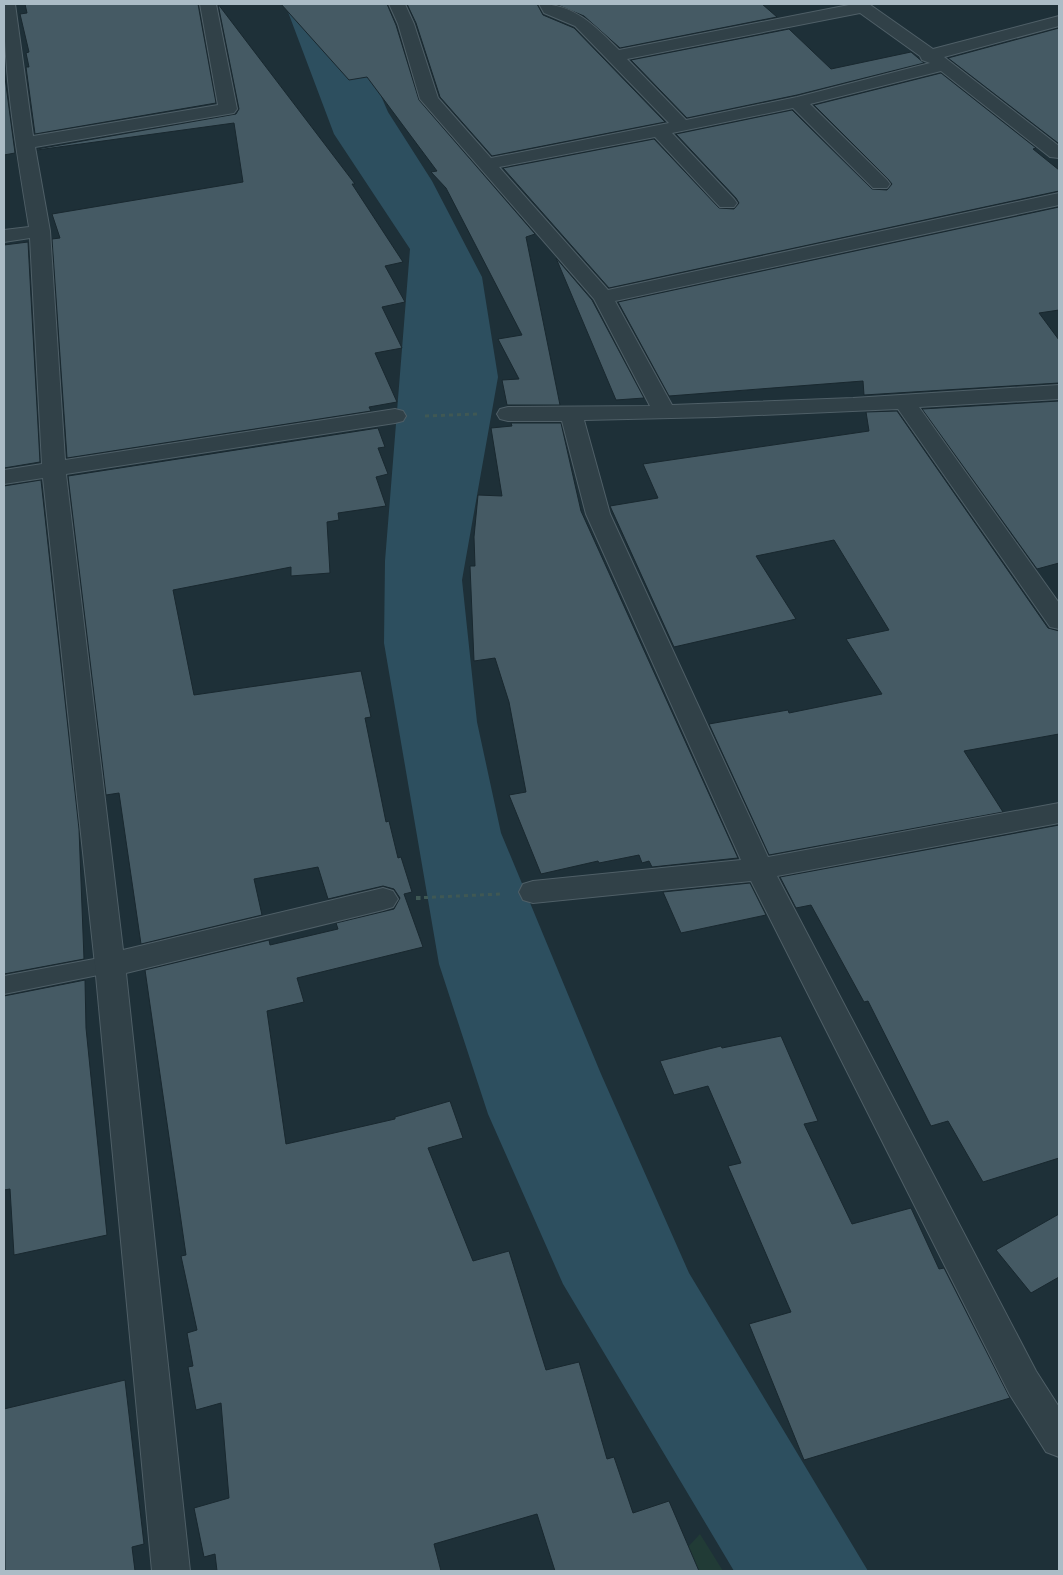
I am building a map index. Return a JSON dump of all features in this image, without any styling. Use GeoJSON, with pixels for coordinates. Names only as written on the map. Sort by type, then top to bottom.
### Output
{"type":"FeatureCollection","features":[{"type":"Feature","properties":{"kind":"street"},"geometry":{"type":"LineString","coordinates":[[7,4],[25,143],[40,231],[54,470],[110,965],[171,1571]]}},
{"type":"Feature","properties":{"kind":"street"},"geometry":{"type":"LineString","coordinates":[[25,143],[228,109],[208,4]]}},
{"type":"Feature","properties":{"kind":"street"},"geometry":{"type":"LineString","coordinates":[[397,4],[406,24],[429,99],[603,296],[664,411]]}},
{"type":"Feature","properties":{"kind":"street"},"geometry":{"type":"LineString","coordinates":[[547,4],[550,9],[581,22],[682,126]]}},
{"type":"Feature","properties":{"kind":"street"},"geometry":{"type":"LineString","coordinates":[[615,56],[863,7],[936,60],[1057,153]]}},
{"type":"Feature","properties":{"kind":"street"},"geometry":{"type":"LineString","coordinates":[[487,164],[797,102],[936,60],[1057,15]]}},
{"type":"Feature","properties":{"kind":"street"},"geometry":{"type":"LineString","coordinates":[[797,102],[880,184]]}},
{"type":"Feature","properties":{"kind":"street"},"geometry":{"type":"LineString","coordinates":[[659,130],[727,203]]}},
{"type":"Feature","properties":{"kind":"street"},"geometry":{"type":"LineString","coordinates":[[603,296],[1059,199]]}},
{"type":"Feature","properties":{"kind":"street"},"geometry":{"type":"LineString","coordinates":[[4,236],[40,231]]}},
{"type":"Feature","properties":{"kind":"street"},"geometry":{"type":"LineString","coordinates":[[508,414],[571,414],[904,402],[1059,392]]}},
{"type":"Feature","properties":{"kind":"street"},"geometry":{"type":"LineString","coordinates":[[904,402],[1059,621]]}},
{"type":"Feature","properties":{"kind":"street"},"geometry":{"type":"LineString","coordinates":[[571,414],[598,514],[759,869],[1023,1383],[1059,1439]]}},
{"type":"Feature","properties":{"kind":"street"},"geometry":{"type":"LineString","coordinates":[[4,477],[395,416]]}},
{"type":"Feature","properties":{"kind":"street"},"geometry":{"type":"LineString","coordinates":[[533,892],[759,869],[1059,813]]}},
{"type":"Feature","properties":{"kind":"street"},"geometry":{"type":"LineString","coordinates":[[110,965],[383,899]]}},
{"type":"Feature","properties":{"kind":"lane"},"geometry":{"type":"LineString","coordinates":[[4,985],[110,965]]}},
{"type":"Feature","properties":{"kind":"path"},"geometry":{"type":"LineString","coordinates":[[395,416],[508,414]]}},
{"type":"Feature","properties":{"kind":"path"},"geometry":{"type":"LineString","coordinates":[[383,899],[533,892]]}},
{"type":"Feature","properties":{"kind":"green space"},"geometry":{"type":"Polygon","coordinates":[[[700,1534],[723,1571],[586,1571],[688,1547],[700,1534]]]}},
{"type":"Feature","properties":{"kind":"water"},"geometry":{"type":"Polygon","coordinates":[[[285,4],[341,4],[388,112],[432,181],[482,277],[498,377],[462,580],[477,722],[501,833],[601,1074],[689,1273],[868,1571],[734,1571],[563,1284],[488,1114],[439,964],[384,643],[385,561],[410,249],[334,134],[285,4]]]}},
{"type":"Feature","properties":{"kind":"building"},"geometry":{"type":"Polygon","coordinates":[[[25,4],[198,4],[216,103],[35,134],[26,67],[29,67],[26,53],[29,52],[20,14],[27,13],[25,4]]]}},
{"type":"Feature","properties":{"kind":"building"},"geometry":{"type":"Polygon","coordinates":[[[218,4],[355,184],[352,184],[403,262],[385,266],[405,302],[382,307],[402,348],[375,353],[397,402],[369,407],[371,411],[67,458],[52,239],[60,238],[52,214],[243,182],[234,123],[37,149],[236,114],[239,109],[218,4]]]}},
{"type":"Feature","properties":{"kind":"building"},"geometry":{"type":"Polygon","coordinates":[[[281,4],[387,4],[396,25],[419,100],[535,234],[526,237],[560,405],[507,405],[502,380],[519,379],[498,339],[522,335],[446,188],[431,172],[437,171],[367,77],[349,80],[281,4]]]}},
{"type":"Feature","properties":{"kind":"building"},"geometry":{"type":"Polygon","coordinates":[[[407,4],[537,4],[543,15],[574,28],[665,122],[492,156],[440,97],[416,23],[407,4]]]}},
{"type":"Feature","properties":{"kind":"building"},"geometry":{"type":"Polygon","coordinates":[[[555,4],[762,4],[777,17],[620,48],[584,16],[555,4]]]}},
{"type":"Feature","properties":{"kind":"building"},"geometry":{"type":"Polygon","coordinates":[[[1059,28],[1059,143],[1058,143],[948,58],[1059,28]]]}},
{"type":"Feature","properties":{"kind":"building"},"geometry":{"type":"Polygon","coordinates":[[[789,29],[831,69],[911,52],[924,63],[797,95],[687,118],[631,60],[789,29]]]}},
{"type":"Feature","properties":{"kind":"building"},"geometry":{"type":"Polygon","coordinates":[[[4,70],[15,153],[4,155],[4,70]]]}},
{"type":"Feature","properties":{"kind":"building"},"geometry":{"type":"Polygon","coordinates":[[[941,73],[1036,148],[1033,149],[1059,170],[1059,191],[609,288],[503,168],[654,139],[719,208],[734,209],[739,203],[736,198],[676,134],[792,110],[872,189],[887,190],[892,184],[888,179],[814,105],[941,73]]]}},
{"type":"Feature","properties":{"kind":"building"},"geometry":{"type":"Polygon","coordinates":[[[1059,207],[1059,310],[1039,313],[1059,340],[1059,383],[864,395],[863,381],[669,396],[618,302],[1059,207]]]}},
{"type":"Feature","properties":{"kind":"building"},"geometry":{"type":"Polygon","coordinates":[[[28,242],[40,462],[4,468],[4,245],[28,242]]]}},
{"type":"Feature","properties":{"kind":"building"},"geometry":{"type":"Polygon","coordinates":[[[556,258],[592,300],[644,398],[616,400],[556,258]]]}},
{"type":"Feature","properties":{"kind":"building"},"geometry":{"type":"Polygon","coordinates":[[[1059,401],[1059,563],[1037,569],[922,409],[1059,401]]]}},
{"type":"Feature","properties":{"kind":"building"},"geometry":{"type":"Polygon","coordinates":[[[897,411],[1048,628],[1059,631],[1059,734],[964,751],[1003,812],[769,855],[709,724],[788,710],[789,713],[882,694],[846,639],[889,630],[834,540],[756,556],[796,619],[674,647],[610,506],[658,498],[643,464],[869,431],[866,412],[897,411]]]}},
{"type":"Feature","properties":{"kind":"building"},"geometry":{"type":"Polygon","coordinates":[[[511,423],[561,423],[581,511],[738,858],[652,867],[649,861],[642,863],[639,855],[599,863],[598,861],[541,874],[509,795],[526,792],[509,702],[495,658],[474,661],[470,566],[475,566],[474,537],[478,495],[502,496],[491,428],[512,426],[511,423]]]}},
{"type":"Feature","properties":{"kind":"building"},"geometry":{"type":"Polygon","coordinates":[[[378,428],[385,447],[378,448],[388,474],[376,477],[386,506],[338,513],[339,520],[327,522],[330,573],[291,576],[291,567],[173,590],[194,695],[361,671],[371,717],[365,718],[386,822],[389,821],[398,858],[401,857],[412,892],[404,894],[423,947],[297,978],[304,1002],[267,1011],[286,1144],[395,1119],[395,1117],[450,1101],[463,1138],[428,1148],[473,1261],[509,1251],[546,1370],[579,1362],[607,1459],[614,1457],[633,1513],[669,1501],[699,1571],[555,1571],[537,1514],[434,1544],[441,1571],[217,1571],[215,1554],[204,1557],[194,1508],[229,1498],[221,1403],[196,1410],[188,1367],[193,1366],[187,1333],[197,1330],[181,1256],[186,1255],[145,970],[269,940],[270,945],[338,929],[336,923],[394,909],[400,898],[394,889],[383,886],[328,899],[318,867],[254,879],[262,915],[141,944],[119,793],[106,795],[68,476],[378,428]]]}},
{"type":"Feature","properties":{"kind":"building"},"geometry":{"type":"Polygon","coordinates":[[[41,480],[79,829],[84,959],[4,974],[4,486],[41,480]]]}},
{"type":"Feature","properties":{"kind":"building"},"geometry":{"type":"Polygon","coordinates":[[[1059,825],[1059,1158],[983,1182],[948,1121],[931,1126],[868,1001],[864,1002],[811,905],[796,908],[780,877],[1059,825]]]}},
{"type":"Feature","properties":{"kind":"building"},"geometry":{"type":"Polygon","coordinates":[[[750,883],[766,915],[681,933],[663,892],[750,883]]]}},
{"type":"Feature","properties":{"kind":"building"},"geometry":{"type":"Polygon","coordinates":[[[85,980],[86,1028],[107,1235],[14,1255],[10,1189],[4,1190],[4,996],[85,980]]]}},
{"type":"Feature","properties":{"kind":"building"},"geometry":{"type":"Polygon","coordinates":[[[781,1036],[818,1121],[804,1124],[852,1224],[911,1208],[939,1269],[944,1268],[1010,1398],[804,1460],[749,1324],[791,1312],[728,1166],[741,1163],[708,1086],[674,1095],[660,1061],[721,1046],[722,1048],[781,1036]]]}},
{"type":"Feature","properties":{"kind":"building"},"geometry":{"type":"Polygon","coordinates":[[[1059,1214],[1059,1277],[1031,1293],[996,1250],[1059,1214]]]}},
{"type":"Feature","properties":{"kind":"building"},"geometry":{"type":"Polygon","coordinates":[[[125,1380],[144,1544],[132,1547],[135,1571],[5,1571],[4,1409],[125,1380]]]}}]}
